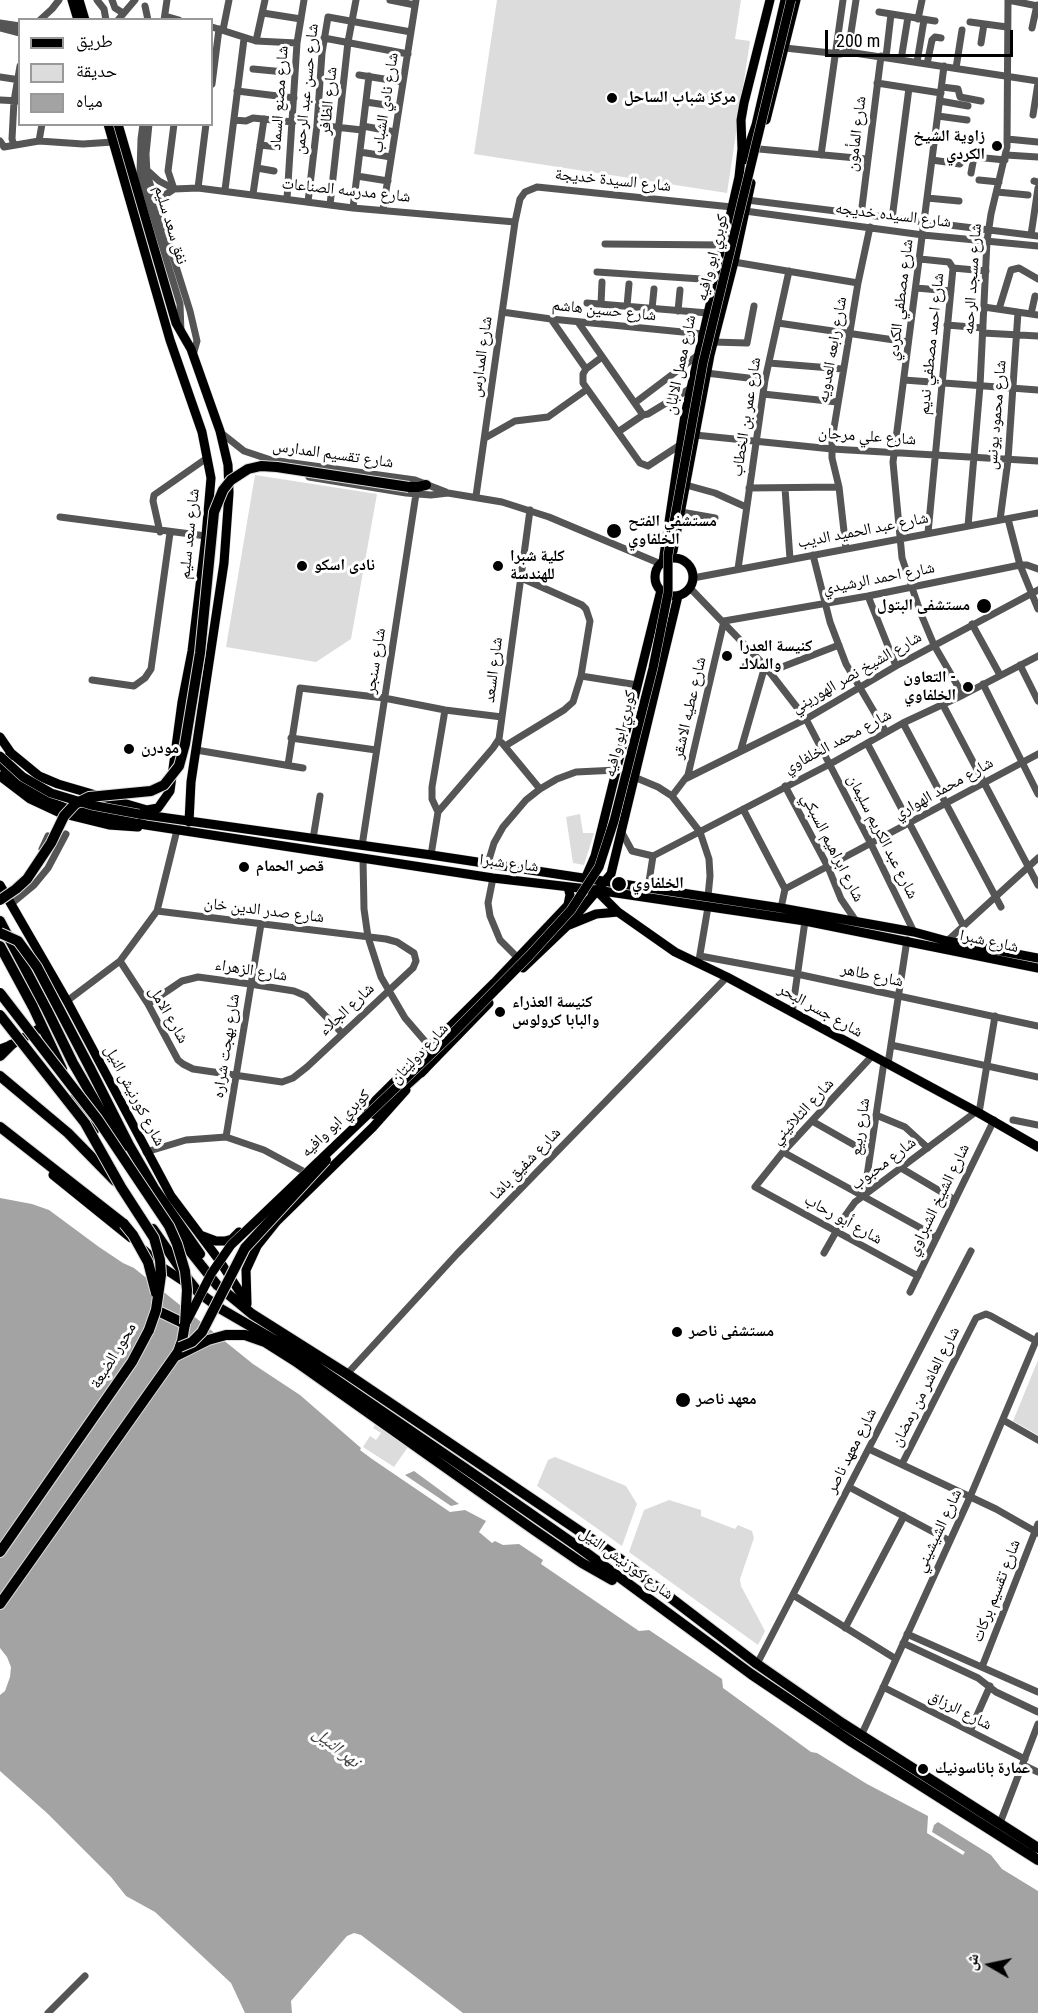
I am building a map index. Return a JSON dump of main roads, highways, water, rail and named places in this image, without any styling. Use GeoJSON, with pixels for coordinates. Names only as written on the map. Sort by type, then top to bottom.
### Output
{"type":"FeatureCollection","features":[{"type":"Feature","properties":{"kind":"highway"},"geometry":{"type":"LineString","coordinates":[[5,900],[27,879],[51,843],[64,816],[75,804],[89,797],[151,791],[164,785],[179,766],[185,744],[200,653],[214,512],[223,490],[231,480],[248,469],[261,466],[412,490],[426,484]]}},
{"type":"Feature","properties":{"kind":"highway","name":"شارع كورنيش النيل"},"geometry":{"type":"LineString","coordinates":[[0,921],[72,1063],[143,1187],[201,1267],[233,1299],[612,1553],[757,1664],[861,1736],[1038,1848]]}},
{"type":"Feature","properties":{"kind":"highway"},"geometry":{"type":"LineString","coordinates":[[0,933],[18,941],[37,966],[129,1145],[149,1179],[203,1258],[228,1287],[233,1299]]}},
{"type":"Feature","properties":{"kind":"highway","name":"شارع كورنيش النيل"},"geometry":{"type":"LineString","coordinates":[[0,946],[74,1094],[134,1199],[167,1252],[198,1292],[221,1309],[296,1352],[577,1546],[751,1674],[852,1742],[1038,1860]]}},
{"type":"Feature","properties":{"kind":"highway"},"geometry":{"type":"LineString","coordinates":[[0,993],[98,1120],[169,1226],[185,1271],[187,1290],[185,1324],[178,1352]]}},
{"type":"Feature","properties":{"kind":"highway","name":"محور الضبعة"},"geometry":{"type":"LineString","coordinates":[[0,1015],[85,1124],[157,1245],[161,1275],[156,1310],[144,1341],[132,1362],[0,1552]]}},
{"type":"Feature","properties":{"kind":"highway"},"geometry":{"type":"LineString","coordinates":[[0,1056],[5,1047]]}},
{"type":"Feature","properties":{"kind":"highway"},"geometry":{"type":"LineString","coordinates":[[0,1604],[178,1352],[202,1332],[245,1248],[355,1131],[424,1069]]}},
{"type":"Feature","properties":{"kind":"highway"},"geometry":{"type":"LineString","coordinates":[[0,1076],[62,1127],[121,1187]]}},
{"type":"Feature","properties":{"kind":"highway"},"geometry":{"type":"LineString","coordinates":[[0,1119],[22,1144]]}},
{"type":"Feature","properties":{"kind":"highway"},"geometry":{"type":"LineString","coordinates":[[0,1127],[124,1224],[148,1262],[156,1291],[156,1310],[185,1324]]}},
{"type":"Feature","properties":{"kind":"highway"},"geometry":{"type":"LineString","coordinates":[[178,1352],[226,1335],[245,1335],[265,1342],[582,1563],[641,1594]]}},
{"type":"Feature","properties":{"kind":"highway"},"geometry":{"type":"LineString","coordinates":[[577,1546],[583,1545],[586,1536]]}},
{"type":"Feature","properties":{"kind":"highway"},"geometry":{"type":"LineString","coordinates":[[603,1565],[603,1558],[612,1553]]}},
{"type":"Feature","properties":{"kind":"main road"},"geometry":{"type":"LineString","coordinates":[[72,0],[77,18]]}},
{"type":"Feature","properties":{"kind":"main road"},"geometry":{"type":"LineString","coordinates":[[79,0],[84,18]]}},
{"type":"Feature","properties":{"kind":"main road","name":"شارع معمل الالبان"},"geometry":{"type":"LineString","coordinates":[[665,562],[680,445],[738,177],[744,103],[770,0]]}},
{"type":"Feature","properties":{"kind":"main road"},"geometry":{"type":"LineString","coordinates":[[738,177],[756,125],[785,0]]}},
{"type":"Feature","properties":{"kind":"main road","name":"كوبري ابو وافيه"},"geometry":{"type":"LineString","coordinates":[[185,1324],[211,1274],[231,1245],[449,1037],[530,955],[571,910],[598,867],[614,821],[655,657],[668,593],[668,555],[700,380],[781,51],[791,0]]}},
{"type":"Feature","properties":{"kind":"main road","name":"شارع معمل الالبان"},"geometry":{"type":"LineString","coordinates":[[665,562],[681,512],[712,342],[734,262],[781,51],[796,0]]}},
{"type":"Feature","properties":{"kind":"main road"},"geometry":{"type":"LineString","coordinates":[[760,145],[781,51]]}},
{"type":"Feature","properties":{"kind":"main road","name":"شارع سعد سليم"},"geometry":{"type":"LineString","coordinates":[[109,126],[170,340],[199,423],[211,487],[203,562],[172,781],[170,790],[158,808]]}},
{"type":"Feature","properties":{"kind":"main road"},"geometry":{"type":"LineString","coordinates":[[119,126],[176,323],[193,355],[220,431],[228,465],[229,493],[224,563],[189,798],[189,822]]}},
{"type":"Feature","properties":{"kind":"main road"},"geometry":{"type":"LineString","coordinates":[[725,240],[738,238]]}},
{"type":"Feature","properties":{"kind":"main road"},"geometry":{"type":"LineString","coordinates":[[170,340],[177,339],[181,332]]}},
{"type":"Feature","properties":{"kind":"main road"},"geometry":{"type":"LineString","coordinates":[[184,379],[190,374],[198,374]]}},
{"type":"Feature","properties":{"kind":"main road"},"geometry":{"type":"LineString","coordinates":[[678,559],[687,563],[692,571],[693,578],[690,588],[678,596],[666,595],[661,590],[656,577],[665,562],[678,559]]}},
{"type":"Feature","properties":{"kind":"main road"},"geometry":{"type":"LineString","coordinates":[[203,562],[214,566],[224,563]]}},
{"type":"Feature","properties":{"kind":"main road"},"geometry":{"type":"LineString","coordinates":[[585,879],[595,856],[661,590]]}},
{"type":"Feature","properties":{"kind":"main road"},"geometry":{"type":"LineString","coordinates":[[596,890],[606,881],[614,865],[678,596]]}},
{"type":"Feature","properties":{"kind":"main road","name":"شارع شبرا"},"geometry":{"type":"LineString","coordinates":[[0,737],[11,753],[39,776],[120,802]]}},
{"type":"Feature","properties":{"kind":"main road","name":"شارع شبرا"},"geometry":{"type":"LineString","coordinates":[[11,753],[3,765],[6,771],[48,801],[68,809],[146,825],[493,878],[782,908],[1038,958]]}},
{"type":"Feature","properties":{"kind":"main road","name":"شارع شبرا"},"geometry":{"type":"LineString","coordinates":[[0,756],[23,777],[51,793],[91,805],[189,822],[488,863],[648,888],[1038,968]]}},
{"type":"Feature","properties":{"kind":"main road"},"geometry":{"type":"LineString","coordinates":[[1,778],[30,799],[60,813],[123,827],[146,825]]}},
{"type":"Feature","properties":{"kind":"main road"},"geometry":{"type":"LineString","coordinates":[[120,802],[147,810],[158,808]]}},
{"type":"Feature","properties":{"kind":"main road"},"geometry":{"type":"LineString","coordinates":[[120,802],[123,807],[139,814],[158,808]]}},
{"type":"Feature","properties":{"kind":"main road"},"geometry":{"type":"LineString","coordinates":[[412,866],[418,860],[415,853]]}},
{"type":"Feature","properties":{"kind":"main road"},"geometry":{"type":"LineString","coordinates":[[443,870],[442,864],[445,857]]}},
{"type":"Feature","properties":{"kind":"main road","name":"شارع كورنيش النيل"},"geometry":{"type":"LineString","coordinates":[[0,885],[5,900],[67,1001],[171,1196],[219,1260],[250,1309]]}},
{"type":"Feature","properties":{"kind":"main road","name":"شارع دوليتان"},"geometry":{"type":"LineString","coordinates":[[200,1235],[216,1241],[232,1239],[430,1047],[518,958],[568,905],[570,895],[568,887]]}},
{"type":"Feature","properties":{"kind":"main road","name":"شارع دوليتان"},"geometry":{"type":"LineString","coordinates":[[250,1309],[246,1270],[257,1246],[277,1221],[389,1110],[424,1069],[567,926],[596,890]]}},
{"type":"Feature","properties":{"kind":"main road","name":"شارع جسر البحر"},"geometry":{"type":"LineString","coordinates":[[596,890],[618,912],[675,952],[699,960],[993,1120],[1038,1147]]}},
{"type":"Feature","properties":{"kind":"main road"},"geometry":{"type":"LineString","coordinates":[[567,926],[596,914],[618,912]]}},
{"type":"Feature","properties":{"kind":"main road"},"geometry":{"type":"LineString","coordinates":[[5,1047],[42,1027]]}},
{"type":"Feature","properties":{"kind":"main road","name":"شارع كورنيش النيل"},"geometry":{"type":"LineString","coordinates":[[0,1132],[132,1239],[162,1267],[198,1292]]}},
{"type":"Feature","properties":{"kind":"water","name":"نهر النيل"},"geometry":{"type":"Polygon","coordinates":[[[0,1198],[49,1210],[99,1247],[134,1268],[253,1364],[300,1395],[372,1459],[450,1512],[465,1510],[486,1521],[479,1532],[492,1543],[495,1541],[503,1545],[519,1544],[543,1560],[541,1564],[639,1631],[649,1630],[722,1679],[723,1688],[811,1752],[817,1753],[867,1784],[928,1816],[927,1833],[963,1855],[965,1852],[932,1832],[934,1825],[938,1822],[991,1855],[1002,1869],[1038,1891],[1038,2013],[463,2013],[361,1935],[354,1933],[347,1936],[291,2001],[292,2013],[245,2013],[231,1983],[155,1912],[126,1896],[111,1877],[48,1814],[0,1771],[0,1695],[5,1691],[11,1667],[0,1648],[0,1198]]]}},
{"type":"Feature","properties":{"kind":"water"},"geometry":{"type":"Polygon","coordinates":[[[414,1471],[459,1504],[451,1506],[405,1475],[414,1471]]]}},
{"type":"Feature","properties":{"kind":"place","name":"مركز شباب الساحل"},"geometry":{"type":"Point","coordinates":[612,98]}},
{"type":"Feature","properties":{"kind":"place","name":"زاوية الشيخ الكردي"},"geometry":{"type":"Point","coordinates":[997,146]}},
{"type":"Feature","properties":{"kind":"place","name":"مستشفي الفتح الخلفاوي"},"geometry":{"type":"Point","coordinates":[614,531]}},
{"type":"Feature","properties":{"kind":"place","name":"نادى اسكو"},"geometry":{"type":"Point","coordinates":[302,566]}},
{"type":"Feature","properties":{"kind":"place","name":"كلية شبرا للهندسة"},"geometry":{"type":"Point","coordinates":[498,566]}},
{"type":"Feature","properties":{"kind":"place","name":"مستشفى البتول"},"geometry":{"type":"Point","coordinates":[984,606]}},
{"type":"Feature","properties":{"kind":"place","name":"كنيسة العدرا والملاك"},"geometry":{"type":"Point","coordinates":[727,656]}},
{"type":"Feature","properties":{"kind":"place","name":"التعاون - الخلفاوي"},"geometry":{"type":"Point","coordinates":[968,687]}},
{"type":"Feature","properties":{"kind":"place","name":"مودرن"},"geometry":{"type":"Point","coordinates":[129,749]}},
{"type":"Feature","properties":{"kind":"place","name":"قصر الحمام"},"geometry":{"type":"Point","coordinates":[244,867]}},
{"type":"Feature","properties":{"kind":"place","name":"الخلفاوي"},"geometry":{"type":"Point","coordinates":[619,884]}},
{"type":"Feature","properties":{"kind":"place","name":"كنيسة العذراء والبابا كرولوس"},"geometry":{"type":"Point","coordinates":[500,1012]}},
{"type":"Feature","properties":{"kind":"place","name":"مستشفى ناصر"},"geometry":{"type":"Point","coordinates":[677,1332]}},
{"type":"Feature","properties":{"kind":"place","name":"معهد ناصر"},"geometry":{"type":"Point","coordinates":[683,1400]}},
{"type":"Feature","properties":{"kind":"place","name":"عمارة باناسونيك"},"geometry":{"type":"Point","coordinates":[923,1769]}}]}
